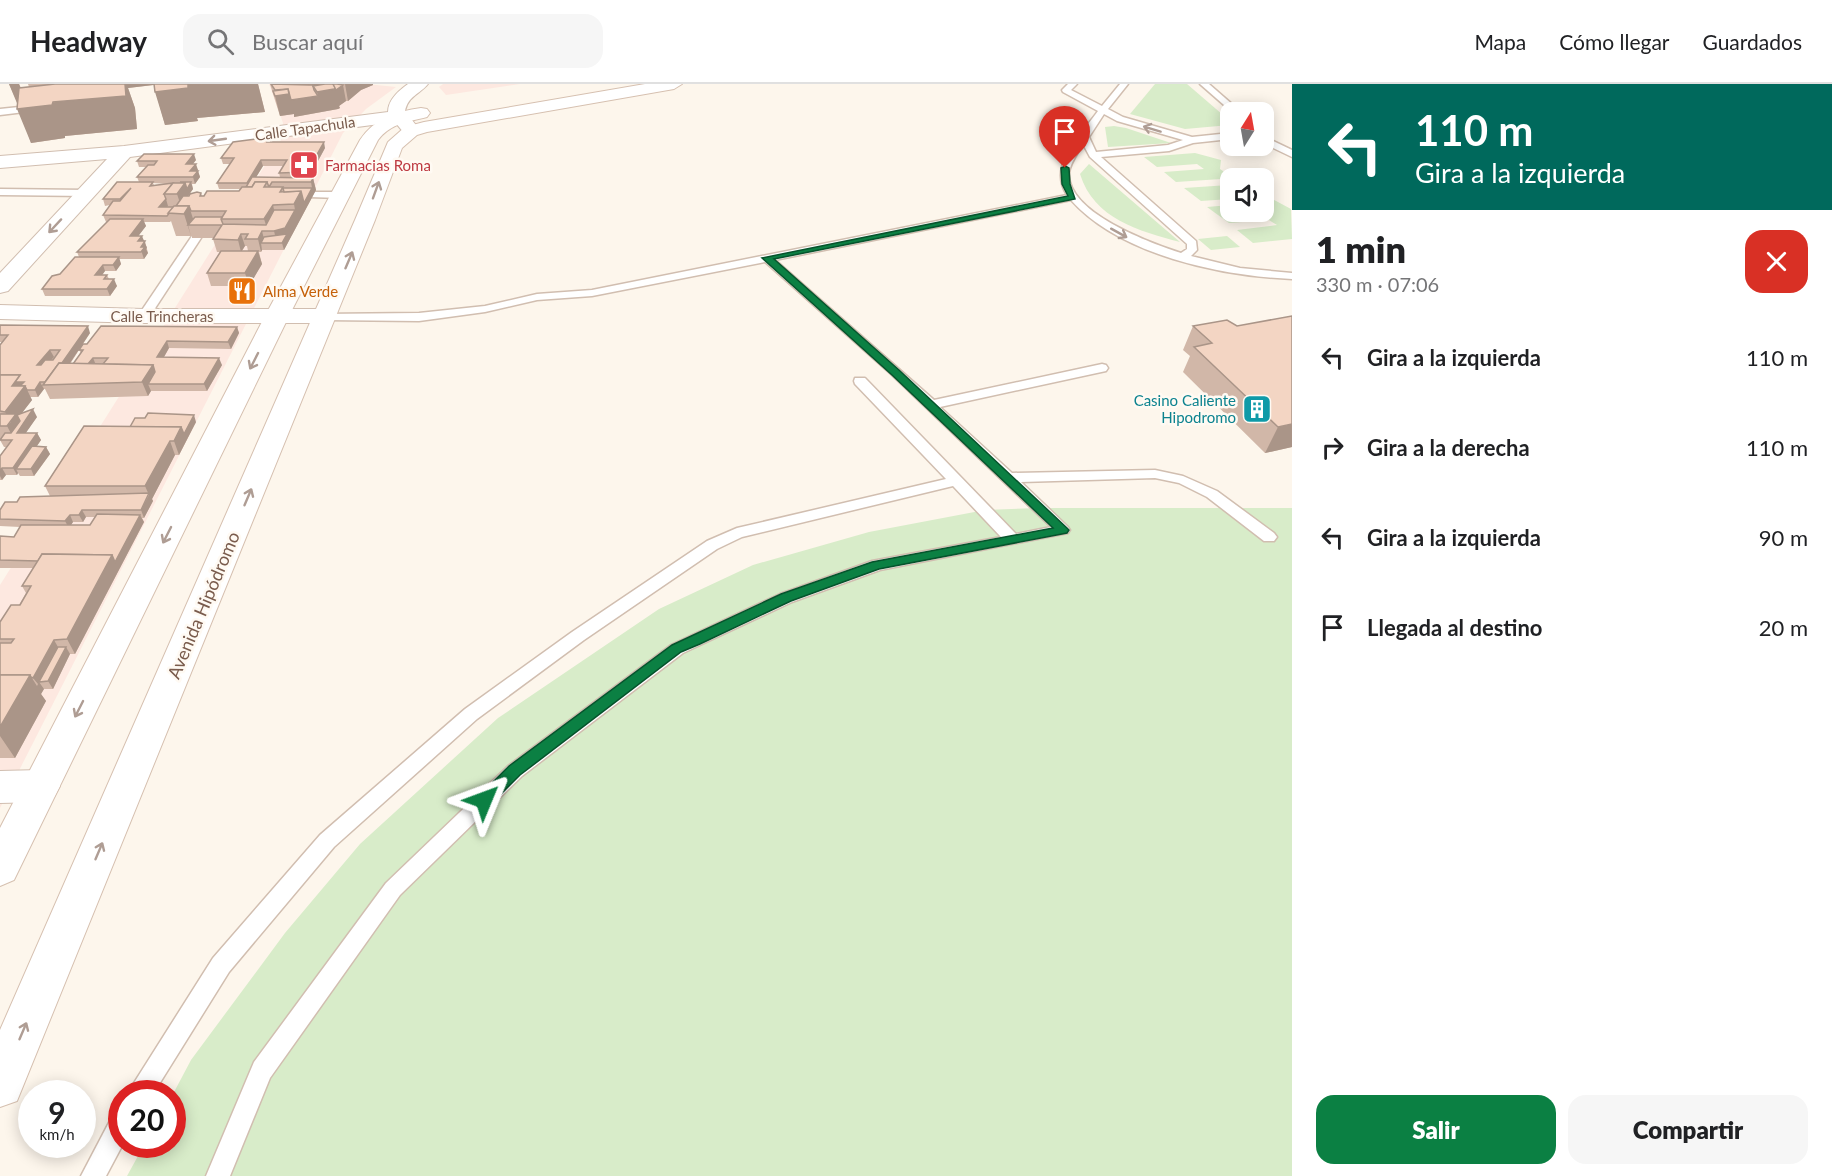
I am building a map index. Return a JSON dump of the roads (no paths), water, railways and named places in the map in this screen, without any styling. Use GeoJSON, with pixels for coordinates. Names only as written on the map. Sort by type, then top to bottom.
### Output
{"type":"FeatureCollection","features":[{"type":"Feature","properties":{"kind":"main road"},"geometry":{"type":"LineString","coordinates":[[406,123],[396,111],[397,104],[404,94],[420,84]]}},
{"type":"Feature","properties":{"kind":"main road","name":"Calle Tapachula"},"geometry":{"type":"LineString","coordinates":[[406,123],[609,84]]}},
{"type":"Feature","properties":{"kind":"main road","name":"Calle Tapachula"},"geometry":{"type":"LineString","coordinates":[[0,162],[124,152],[406,123],[444,122],[674,84]]}},
{"type":"Feature","properties":{"kind":"main road"},"geometry":{"type":"LineString","coordinates":[[0,868],[277,316],[327,195],[373,133],[386,122],[406,123]]}},
{"type":"Feature","properties":{"kind":"main road","name":"Avenida Hipódromo"},"geometry":{"type":"LineString","coordinates":[[0,1084],[325,316],[394,146],[406,123]]}},
{"type":"Feature","properties":{"kind":"main road"},"geometry":{"type":"LineString","coordinates":[[0,286],[124,152]]}},
{"type":"Feature","properties":{"kind":"main road","name":"Calle Trincheras"},"geometry":{"type":"LineString","coordinates":[[0,312],[144,316],[325,316]]}},
{"type":"Feature","properties":{"kind":"main road"},"geometry":{"type":"LineString","coordinates":[[0,787],[41,786]]}},
{"type":"Feature","properties":{"kind":"lane"},"geometry":{"type":"LineString","coordinates":[[1124,84],[1103,110],[1065,168],[1066,184],[1072,197],[1093,217],[1123,236],[1183,257],[1247,272],[1292,276]]}},
{"type":"Feature","properties":{"kind":"lane"},"geometry":{"type":"LineString","coordinates":[[1204,84],[1226,102]]}},
{"type":"Feature","properties":{"kind":"lane"},"geometry":{"type":"LineString","coordinates":[[1070,87],[1120,119],[1192,140]]}},
{"type":"Feature","properties":{"kind":"lane"},"geometry":{"type":"LineString","coordinates":[[0,112],[45,107]]}},
{"type":"Feature","properties":{"kind":"lane"},"geometry":{"type":"LineString","coordinates":[[1093,155],[1169,148],[1192,140],[1220,137]]}},
{"type":"Feature","properties":{"kind":"lane"},"geometry":{"type":"LineString","coordinates":[[1085,138],[1093,155],[1192,243],[1192,250],[1183,257]]}},
{"type":"Feature","properties":{"kind":"lane"},"geometry":{"type":"LineString","coordinates":[[1274,145],[1292,154]]}},
{"type":"Feature","properties":{"kind":"lane"},"geometry":{"type":"LineString","coordinates":[[0,192],[87,192]]}},
{"type":"Feature","properties":{"kind":"lane"},"geometry":{"type":"LineString","coordinates":[[325,316],[419,317],[485,309],[534,309],[571,301],[592,293],[1072,197]]}},
{"type":"Feature","properties":{"kind":"lane"},"geometry":{"type":"LineString","coordinates":[[144,316],[196,238]]}},
{"type":"Feature","properties":{"kind":"lane"},"geometry":{"type":"LineString","coordinates":[[218,1176],[262,1070],[393,889],[514,771],[676,649],[786,598],[877,565],[1063,530],[930,405],[767,258]]}},
{"type":"Feature","properties":{"kind":"lane"},"geometry":{"type":"LineString","coordinates":[[930,405],[1102,368]]}},
{"type":"Feature","properties":{"kind":"lane"},"geometry":{"type":"LineString","coordinates":[[860,381],[1013,540]]}},
{"type":"Feature","properties":{"kind":"lane"},"geometry":{"type":"LineString","coordinates":[[1006,478],[1155,474],[1183,480],[1212,494],[1269,537]]}},
{"type":"Feature","properties":{"kind":"lane"},"geometry":{"type":"LineString","coordinates":[[148,1080],[221,965],[327,842],[471,714],[578,636],[712,545],[737,532],[957,481]]}},
{"type":"Feature","properties":{"kind":"lane"},"geometry":{"type":"LineString","coordinates":[[93,1176],[108,1148]]}},
{"type":"Feature","properties":{"kind":"place","name":"Farmacias Roma"},"geometry":{"type":"Point","coordinates":[304,165]}},
{"type":"Feature","properties":{"kind":"place","name":"Alma Verde"},"geometry":{"type":"Point","coordinates":[242,291]}},
{"type":"Feature","properties":{"kind":"place","name":"Casino Caliente Hipodromo"},"geometry":{"type":"Point","coordinates":[1257,409]}}]}
